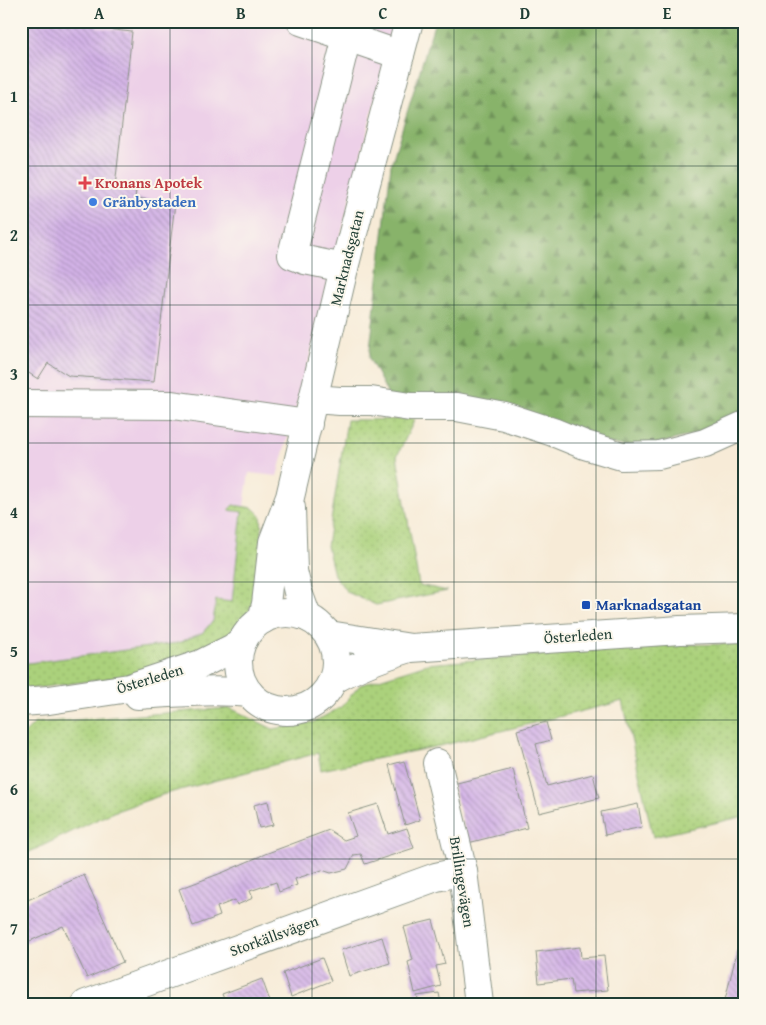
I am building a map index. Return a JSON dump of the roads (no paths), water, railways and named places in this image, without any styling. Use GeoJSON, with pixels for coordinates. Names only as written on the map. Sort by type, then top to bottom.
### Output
{"type":"FeatureCollection","features":[{"type":"Feature","properties":{"kind":"street"},"geometry":{"type":"LineString","coordinates":[[301,21],[350,29],[400,55]]}},
{"type":"Feature","properties":{"kind":"street","name":"Marknadsgatan"},"geometry":{"type":"LineString","coordinates":[[262,620],[266,604],[273,542],[290,497],[344,268],[409,21]]}},
{"type":"Feature","properties":{"kind":"street"},"geometry":{"type":"LineString","coordinates":[[344,268],[305,260],[292,255],[350,29]]}},
{"type":"Feature","properties":{"kind":"street"},"geometry":{"type":"LineString","coordinates":[[21,404],[172,405],[311,411],[340,401],[371,401],[410,406],[457,407],[504,416],[622,456],[659,455],[705,443],[745,425]]}},
{"type":"Feature","properties":{"kind":"street","name":"Marknadsgatan"},"geometry":{"type":"LineString","coordinates":[[290,497],[293,571],[307,617]]}},
{"type":"Feature","properties":{"kind":"street"},"geometry":{"type":"LineString","coordinates":[[296,613],[307,617],[316,622],[328,635],[334,646],[336,669],[333,680],[320,699],[310,705],[289,711],[267,707],[249,693],[242,681],[238,667],[239,653],[243,640],[251,629],[272,615],[296,613]]}},
{"type":"Feature","properties":{"kind":"street","name":"Österleden"},"geometry":{"type":"LineString","coordinates":[[328,635],[411,648],[680,630],[745,628]]}},
{"type":"Feature","properties":{"kind":"street","name":"Österleden"},"geometry":{"type":"LineString","coordinates":[[21,703],[129,688],[201,664],[233,648],[243,640]]}},
{"type":"Feature","properties":{"kind":"street","name":"Österleden"},"geometry":{"type":"LineString","coordinates":[[333,680],[375,659],[411,648]]}},
{"type":"Feature","properties":{"kind":"street","name":"Österleden"},"geometry":{"type":"LineString","coordinates":[[21,703],[214,691],[249,693]]}},
{"type":"Feature","properties":{"kind":"street","name":"Brillingevägen"},"geometry":{"type":"LineString","coordinates":[[436,763],[463,871],[478,1004]]}},
{"type":"Feature","properties":{"kind":"street","name":"Storkällsvägen"},"geometry":{"type":"LineString","coordinates":[[86,1004],[436,878],[463,871]]}},
{"type":"Feature","properties":{"kind":"place","name":"Kronans Apotek"},"geometry":{"type":"Point","coordinates":[85,183]}},
{"type":"Feature","properties":{"kind":"place","name":"Gränbystaden"},"geometry":{"type":"Point","coordinates":[93,202]}},
{"type":"Feature","properties":{"kind":"place","name":"Marknadsgatan"},"geometry":{"type":"Point","coordinates":[586,605]}}]}
